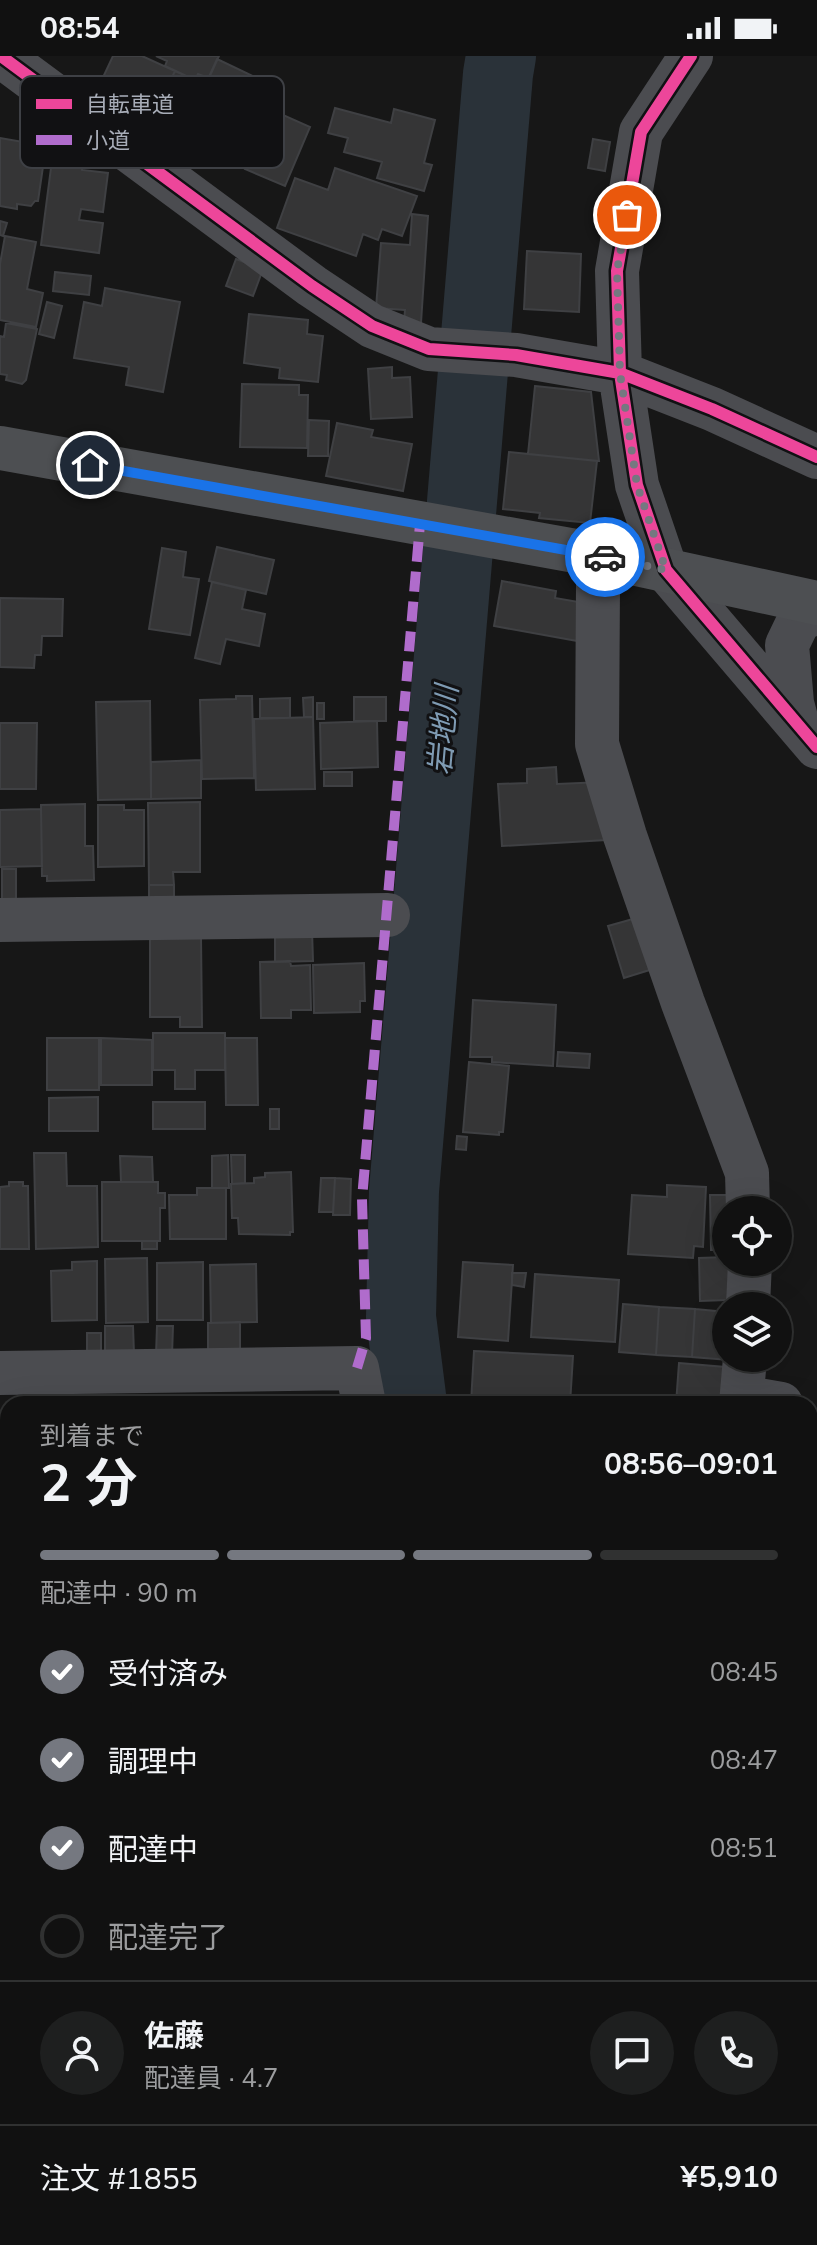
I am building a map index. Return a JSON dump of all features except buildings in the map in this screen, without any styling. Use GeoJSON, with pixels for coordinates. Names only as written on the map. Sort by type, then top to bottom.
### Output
{"type":"FeatureCollection","features":[{"type":"Feature","properties":{"kind":"main road"},"geometry":{"type":"LineString","coordinates":[[0,448],[420,524],[589,569],[666,570],[806,604]]}},
{"type":"Feature","properties":{"kind":"street"},"geometry":{"type":"LineString","coordinates":[[1,56],[28,76]]}},
{"type":"Feature","properties":{"kind":"street"},"geometry":{"type":"LineString","coordinates":[[691,56],[641,132],[617,271],[620,373],[637,485],[666,570],[807,736]]}},
{"type":"Feature","properties":{"kind":"street"},"geometry":{"type":"LineString","coordinates":[[152,168],[312,286],[372,326],[429,349],[516,355],[620,373],[712,409],[817,457]]}},
{"type":"Feature","properties":{"kind":"street"},"geometry":{"type":"LineString","coordinates":[[589,569],[597,744],[625,836],[683,1003],[747,1173],[748,1196]]}},
{"type":"Feature","properties":{"kind":"street"},"geometry":{"type":"LineString","coordinates":[[755,674],[743,644],[748,622],[758,609],[806,604],[787,645],[792,703],[807,736]]}},
{"type":"Feature","properties":{"kind":"street"},"geometry":{"type":"LineString","coordinates":[[0,920],[388,915]]}},
{"type":"Feature","properties":{"kind":"street"},"geometry":{"type":"LineString","coordinates":[[0,1373],[357,1368],[362,1396]]}},
{"type":"Feature","properties":{"kind":"waterway","name":"岩地川"},"geometry":{"type":"LineString","coordinates":[[411,1396],[401,1317],[404,1191],[501,56]]}},
{"type":"Feature","properties":{"kind":"marked path"},"geometry":{"type":"LineString","coordinates":[[357,1368],[366,1338],[362,1199],[420,524]]}},
{"type":"Feature","properties":{"kind":"cycle path"},"geometry":{"type":"LineString","coordinates":[[1,56],[28,76]]}},
{"type":"Feature","properties":{"kind":"cycle path"},"geometry":{"type":"LineString","coordinates":[[691,56],[641,132],[617,271],[620,373],[637,485],[666,570],[817,747]]}},
{"type":"Feature","properties":{"kind":"cycle path"},"geometry":{"type":"LineString","coordinates":[[152,168],[312,286],[372,326],[429,349],[516,355],[620,373],[712,409],[817,457]]}},
{"type":"Feature","properties":{"kind":"way so far"},"geometry":{"type":"LineString","coordinates":[[605,557],[666,570],[637,485],[620,373],[617,271],[627,215]]}},
{"type":"Feature","properties":{"kind":"route"},"geometry":{"type":"LineString","coordinates":[[90,465],[605,557]]}}]}
